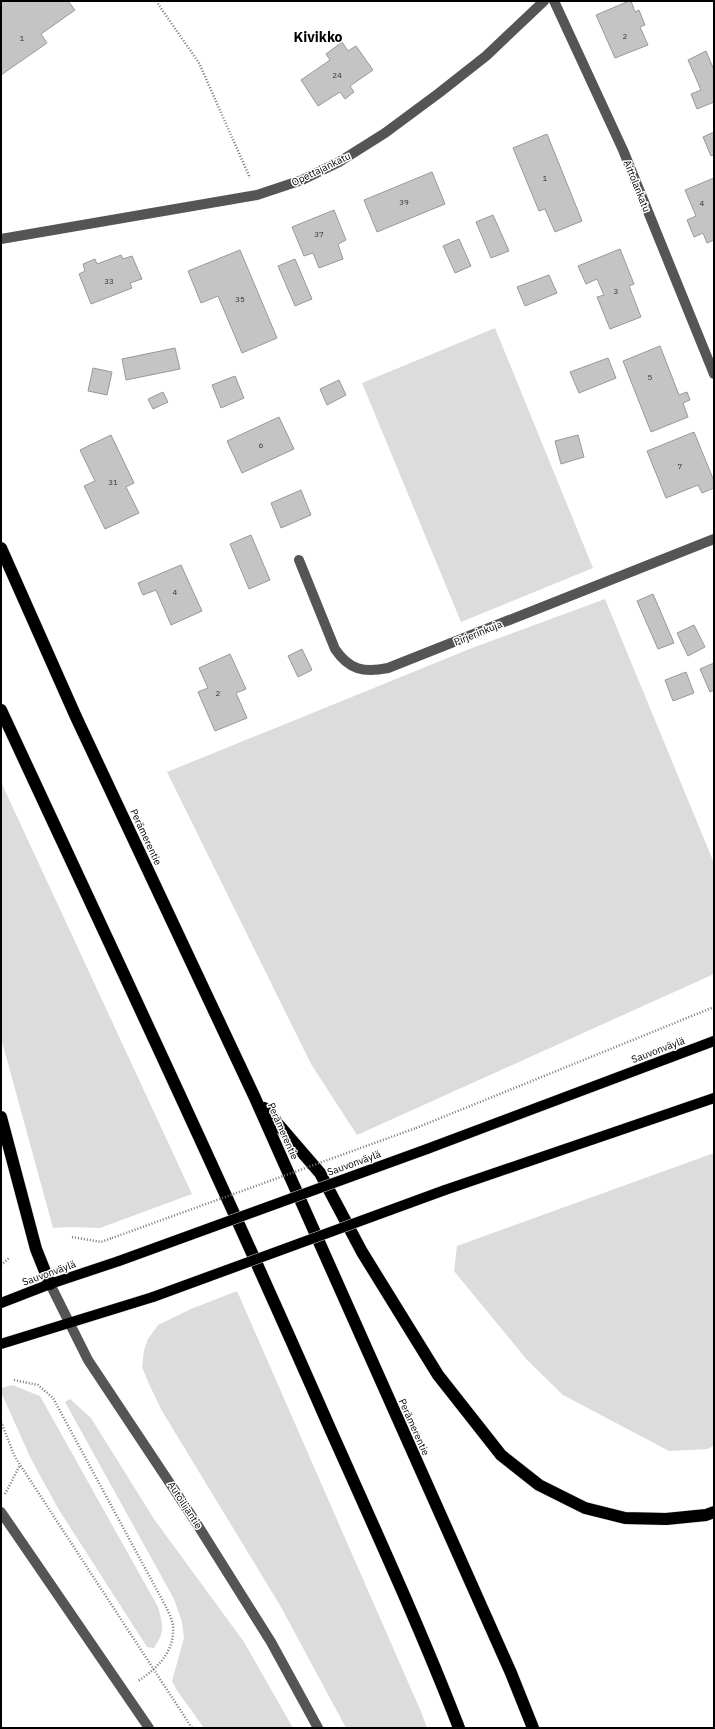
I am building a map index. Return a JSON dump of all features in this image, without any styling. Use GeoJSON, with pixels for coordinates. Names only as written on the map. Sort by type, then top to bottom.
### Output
{"type":"FeatureCollection","features":[{"type":"Feature","properties":{"kind":"highway","name":"Perämerentie"},"geometry":{"type":"LineString","coordinates":[[1,548],[76,717],[255,1098],[504,1658],[533,1728]]}},
{"type":"Feature","properties":{"kind":"highway"},"geometry":{"type":"LineString","coordinates":[[1,710],[156,1042],[290,1336],[435,1667],[459,1728]]}},
{"type":"Feature","properties":{"kind":"highway"},"geometry":{"type":"LineString","coordinates":[[255,1098],[320,1173],[362,1252],[438,1375],[501,1455],[539,1485],[585,1508],[625,1518],[666,1519],[706,1515],[714,1512]]}},
{"type":"Feature","properties":{"kind":"highway"},"geometry":{"type":"LineString","coordinates":[[1,1117],[36,1249],[50,1284]]}},
{"type":"Feature","properties":{"kind":"main road","name":"Sauvonväylä"},"geometry":{"type":"LineString","coordinates":[[1,1303],[426,1149],[714,1041]]}},
{"type":"Feature","properties":{"kind":"main road"},"geometry":{"type":"LineString","coordinates":[[1,1344],[68,1322],[153,1297],[445,1190],[714,1098]]}},
{"type":"Feature","properties":{"kind":"street","name":"Opettajankatu"},"geometry":{"type":"LineString","coordinates":[[1,239],[257,195],[302,180],[339,162],[385,133],[486,56],[544,1]]}},
{"type":"Feature","properties":{"kind":"street","name":"Aittolankatu"},"geometry":{"type":"LineString","coordinates":[[554,1],[623,150],[714,374]]}},
{"type":"Feature","properties":{"kind":"street","name":"Pirjerinkuja"},"geometry":{"type":"LineString","coordinates":[[299,560],[335,649],[342,659],[349,665],[358,669],[379,670],[396,666],[714,539]]}},
{"type":"Feature","properties":{"kind":"street","name":"Autoilijantie"},"geometry":{"type":"LineString","coordinates":[[50,1284],[88,1360],[197,1524],[271,1642],[318,1728]]}},
{"type":"Feature","properties":{"kind":"street"},"geometry":{"type":"LineString","coordinates":[[1,1512],[149,1728]]}},
{"type":"Feature","properties":{"kind":"path"},"geometry":{"type":"LineString","coordinates":[[156,1],[200,63],[257,195]]}},
{"type":"Feature","properties":{"kind":"path"},"geometry":{"type":"LineString","coordinates":[[72,1237],[101,1242],[416,1128],[714,1007]]}},
{"type":"Feature","properties":{"kind":"path"},"geometry":{"type":"LineString","coordinates":[[1,1265],[9,1258]]}},
{"type":"Feature","properties":{"kind":"path"},"geometry":{"type":"LineString","coordinates":[[14,1380],[38,1386],[53,1398],[165,1605],[173,1624],[172,1642],[164,1658],[154,1670],[124,1692]]}},
{"type":"Feature","properties":{"kind":"path"},"geometry":{"type":"LineString","coordinates":[[1,1422],[15,1457],[192,1728]]}},
{"type":"Feature","properties":{"kind":"path"},"geometry":{"type":"LineString","coordinates":[[4,1495],[20,1465]]}},
{"type":"Feature","properties":{"kind":"shaded area"},"geometry":{"type":"Polygon","coordinates":[[[495,328],[593,568],[461,622],[362,383],[495,328]]]}},
{"type":"Feature","properties":{"kind":"shaded area"},"geometry":{"type":"Polygon","coordinates":[[[605,599],[714,863],[714,974],[357,1135],[311,1064],[167,772],[472,648],[605,599]]]}},
{"type":"Feature","properties":{"kind":"shaded area"},"geometry":{"type":"Polygon","coordinates":[[[1,782],[192,1194],[100,1228],[53,1228],[1,1038],[1,782]]]}},
{"type":"Feature","properties":{"kind":"shaded area"},"geometry":{"type":"Polygon","coordinates":[[[714,1153],[714,1445],[708,1449],[669,1451],[563,1395],[527,1360],[454,1271],[457,1246],[714,1153]]]}},
{"type":"Feature","properties":{"kind":"shaded area"},"geometry":{"type":"Polygon","coordinates":[[[237,1291],[427,1728],[346,1728],[281,1607],[162,1411],[149,1384],[142,1367],[144,1350],[148,1339],[158,1325],[191,1309],[237,1291]]]}},
{"type":"Feature","properties":{"kind":"shaded area"},"geometry":{"type":"Polygon","coordinates":[[[12,1385],[40,1396],[158,1607],[162,1628],[158,1642],[154,1648],[147,1647],[59,1510],[31,1459],[1,1392],[1,1388],[12,1385]]]}},
{"type":"Feature","properties":{"kind":"shaded area"},"geometry":{"type":"Polygon","coordinates":[[[70,1399],[91,1418],[154,1519],[244,1642],[293,1728],[204,1728],[178,1692],[172,1681],[184,1638],[182,1622],[174,1599],[65,1402],[70,1399]]]}},
{"type":"Feature","properties":{"kind":"building"},"geometry":{"type":"Polygon","coordinates":[[[1,1],[68,1],[75,10],[41,34],[47,43],[1,75],[1,1]]]}},
{"type":"Feature","properties":{"kind":"building"},"geometry":{"type":"Polygon","coordinates":[[[631,1],[635,12],[639,10],[645,25],[640,27],[648,45],[615,58],[596,15],[631,1]]]}},
{"type":"Feature","properties":{"kind":"building"},"geometry":{"type":"Polygon","coordinates":[[[342,42],[348,51],[356,46],[373,70],[350,86],[354,92],[345,99],[340,92],[318,106],[301,80],[330,60],[326,54],[342,42]]]}},
{"type":"Feature","properties":{"kind":"building"},"geometry":{"type":"Polygon","coordinates":[[[706,51],[714,70],[714,102],[697,109],[691,94],[701,90],[688,60],[706,51]]]}},
{"type":"Feature","properties":{"kind":"building"},"geometry":{"type":"Polygon","coordinates":[[[714,132],[714,155],[711,156],[703,137],[714,132]]]}},
{"type":"Feature","properties":{"kind":"building"},"geometry":{"type":"Polygon","coordinates":[[[547,134],[582,221],[555,232],[545,209],[539,211],[513,148],[547,134]]]}},
{"type":"Feature","properties":{"kind":"building"},"geometry":{"type":"Polygon","coordinates":[[[432,172],[445,204],[377,232],[364,200],[432,172]]]}},
{"type":"Feature","properties":{"kind":"building"},"geometry":{"type":"Polygon","coordinates":[[[714,178],[714,240],[707,243],[703,233],[694,237],[687,220],[696,216],[685,190],[714,178]]]}},
{"type":"Feature","properties":{"kind":"building"},"geometry":{"type":"Polygon","coordinates":[[[334,210],[346,240],[338,244],[343,259],[319,268],[313,253],[304,256],[292,227],[334,210]]]}},
{"type":"Feature","properties":{"kind":"building"},"geometry":{"type":"Polygon","coordinates":[[[493,215],[509,251],[491,258],[476,222],[493,215]]]}},
{"type":"Feature","properties":{"kind":"building"},"geometry":{"type":"Polygon","coordinates":[[[459,239],[471,266],[455,273],[443,246],[459,239]]]}},
{"type":"Feature","properties":{"kind":"building"},"geometry":{"type":"Polygon","coordinates":[[[620,249],[634,284],[629,286],[641,317],[610,329],[597,297],[604,295],[597,279],[586,284],[578,266],[620,249]]]}},
{"type":"Feature","properties":{"kind":"building"},"geometry":{"type":"Polygon","coordinates":[[[240,250],[277,338],[242,353],[218,296],[201,303],[188,271],[240,250]]]}},
{"type":"Feature","properties":{"kind":"building"},"geometry":{"type":"Polygon","coordinates":[[[121,255],[123,259],[132,256],[142,279],[130,283],[132,288],[91,304],[79,274],[85,271],[83,264],[95,259],[97,264],[121,255]]]}},
{"type":"Feature","properties":{"kind":"building"},"geometry":{"type":"Polygon","coordinates":[[[295,259],[312,299],[295,306],[278,266],[295,259]]]}},
{"type":"Feature","properties":{"kind":"building"},"geometry":{"type":"Polygon","coordinates":[[[549,275],[557,293],[525,306],[517,287],[549,275]]]}},
{"type":"Feature","properties":{"kind":"building"},"geometry":{"type":"Polygon","coordinates":[[[660,346],[679,395],[687,392],[690,400],[683,403],[688,417],[651,432],[623,361],[660,346]]]}},
{"type":"Feature","properties":{"kind":"building"},"geometry":{"type":"Polygon","coordinates":[[[175,348],[180,369],[126,380],[122,359],[175,348]]]}},
{"type":"Feature","properties":{"kind":"building"},"geometry":{"type":"Polygon","coordinates":[[[608,358],[616,378],[579,393],[570,372],[608,358]]]}},
{"type":"Feature","properties":{"kind":"building"},"geometry":{"type":"Polygon","coordinates":[[[93,368],[112,372],[107,395],[88,391],[93,368]]]}},
{"type":"Feature","properties":{"kind":"building"},"geometry":{"type":"Polygon","coordinates":[[[235,376],[244,398],[221,408],[212,385],[235,376]]]}},
{"type":"Feature","properties":{"kind":"building"},"geometry":{"type":"Polygon","coordinates":[[[339,380],[346,395],[327,405],[320,389],[339,380]]]}},
{"type":"Feature","properties":{"kind":"building"},"geometry":{"type":"Polygon","coordinates":[[[163,392],[168,402],[153,409],[148,399],[163,392]]]}},
{"type":"Feature","properties":{"kind":"building"},"geometry":{"type":"Polygon","coordinates":[[[279,417],[294,449],[242,473],[227,441],[279,417]]]}},
{"type":"Feature","properties":{"kind":"building"},"geometry":{"type":"Polygon","coordinates":[[[694,432],[714,481],[714,488],[702,493],[698,485],[666,498],[647,451],[694,432]]]}},
{"type":"Feature","properties":{"kind":"building"},"geometry":{"type":"Polygon","coordinates":[[[111,435],[134,483],[126,487],[139,513],[105,529],[84,486],[95,481],[80,450],[111,435]]]}},
{"type":"Feature","properties":{"kind":"building"},"geometry":{"type":"Polygon","coordinates":[[[578,435],[584,457],[561,464],[555,441],[578,435]]]}},
{"type":"Feature","properties":{"kind":"building"},"geometry":{"type":"Polygon","coordinates":[[[301,490],[311,515],[281,528],[271,503],[301,490]]]}},
{"type":"Feature","properties":{"kind":"building"},"geometry":{"type":"Polygon","coordinates":[[[251,535],[270,580],[249,589],[230,544],[251,535]]]}},
{"type":"Feature","properties":{"kind":"building"},"geometry":{"type":"Polygon","coordinates":[[[181,565],[202,611],[171,625],[156,590],[143,595],[138,583],[181,565]]]}},
{"type":"Feature","properties":{"kind":"building"},"geometry":{"type":"Polygon","coordinates":[[[653,594],[674,643],[658,649],[637,601],[653,594]]]}},
{"type":"Feature","properties":{"kind":"building"},"geometry":{"type":"Polygon","coordinates":[[[694,625],[705,647],[688,656],[677,633],[694,625]]]}},
{"type":"Feature","properties":{"kind":"building"},"geometry":{"type":"Polygon","coordinates":[[[302,649],[312,670],[298,677],[288,656],[302,649]]]}},
{"type":"Feature","properties":{"kind":"building"},"geometry":{"type":"Polygon","coordinates":[[[230,654],[246,689],[236,693],[247,718],[215,731],[198,692],[208,688],[199,668],[230,654]]]}},
{"type":"Feature","properties":{"kind":"building"},"geometry":{"type":"Polygon","coordinates":[[[714,663],[714,690],[710,692],[700,669],[714,663]]]}},
{"type":"Feature","properties":{"kind":"building"},"geometry":{"type":"Polygon","coordinates":[[[686,672],[694,693],[673,701],[665,680],[686,672]]]}},
{"type":"Feature","properties":{"kind":"district","name":"Kivikko"},"geometry":{"type":"Point","coordinates":[318,37]}}]}
